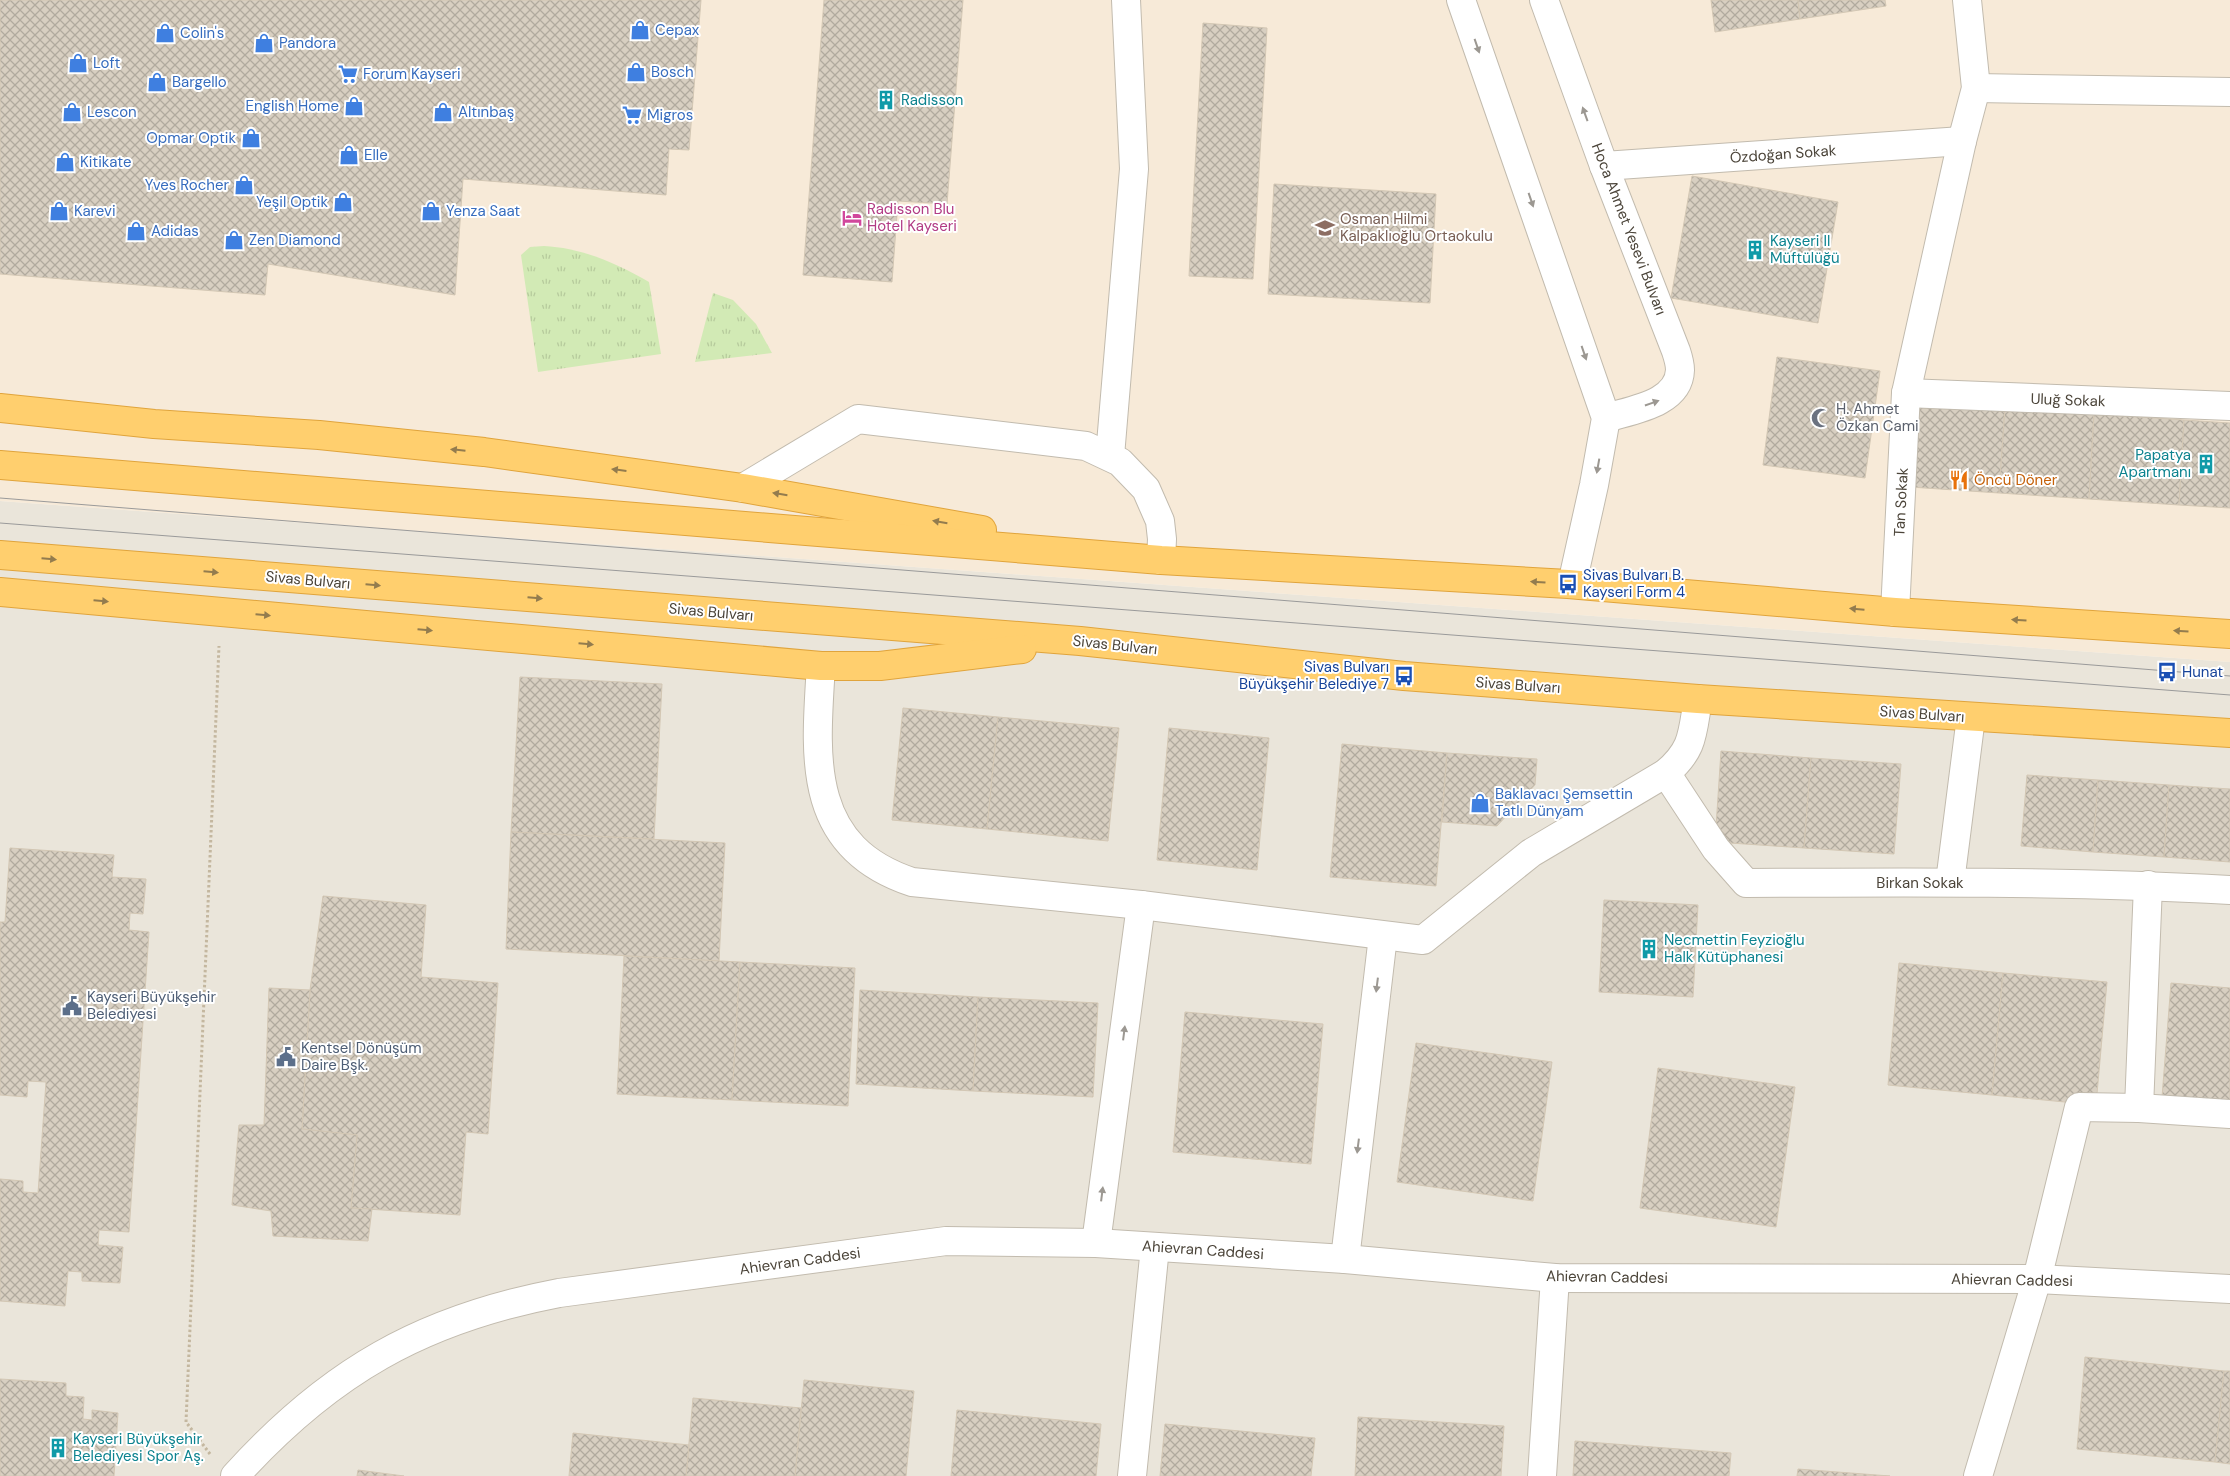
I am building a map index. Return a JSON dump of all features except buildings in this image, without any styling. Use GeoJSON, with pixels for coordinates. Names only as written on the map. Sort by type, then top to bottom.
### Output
{"type":"FeatureCollection","features":[{"type":"Feature","properties":{"kind":"highway"},"geometry":{"type":"LineString","coordinates":[[0,408],[154,424],[319,435],[484,452],[743,488],[1161,560]]}},
{"type":"Feature","properties":{"kind":"highway"},"geometry":{"type":"LineString","coordinates":[[0,465],[1161,560],[1572,584],[1895,612],[2230,634]]}},
{"type":"Feature","properties":{"kind":"highway","name":"Sivas Bulvarı"},"geometry":{"type":"LineString","coordinates":[[0,556],[1080,641],[1404,676],[1698,699],[2230,733]]}},
{"type":"Feature","properties":{"kind":"highway"},"geometry":{"type":"LineString","coordinates":[[0,592],[821,666],[880,666],[1080,641]]}},
{"type":"Feature","properties":{"kind":"street"},"geometry":{"type":"LineString","coordinates":[[1110,456],[1134,169],[1126,0]]}},
{"type":"Feature","properties":{"kind":"street"},"geometry":{"type":"LineString","coordinates":[[1462,0],[1606,418],[1594,485],[1572,584]]}},
{"type":"Feature","properties":{"kind":"street","name":"Hoca Ahmet Yesevi Bulvarı"},"geometry":{"type":"LineString","coordinates":[[1544,0],[1604,166],[1676,351],[1680,371],[1675,389],[1664,399],[1606,418]]}},
{"type":"Feature","properties":{"kind":"street"},"geometry":{"type":"LineString","coordinates":[[1967,0],[1976,88],[2230,92]]}},
{"type":"Feature","properties":{"kind":"street","name":"Tan Sokak"},"geometry":{"type":"LineString","coordinates":[[1895,612],[1906,393],[1962,141],[1976,88]]}},
{"type":"Feature","properties":{"kind":"street","name":"Özdoğan Sokak"},"geometry":{"type":"LineString","coordinates":[[1604,166],[1962,141]]}},
{"type":"Feature","properties":{"kind":"street","name":"Uluğ Sokak"},"geometry":{"type":"LineString","coordinates":[[1906,393],[2230,406]]}},
{"type":"Feature","properties":{"kind":"street"},"geometry":{"type":"LineString","coordinates":[[743,488],[858,419],[1086,446],[1110,456],[1134,475],[1146,489],[1154,505],[1162,539],[1161,560]]}},
{"type":"Feature","properties":{"kind":"street"},"geometry":{"type":"LineString","coordinates":[[821,666],[818,756],[825,800],[836,826],[849,844],[867,861],[888,874],[912,882],[1140,905],[1423,940],[1532,854],[1666,773],[1682,760],[1691,743],[1698,699]]}},
{"type":"Feature","properties":{"kind":"street"},"geometry":{"type":"LineString","coordinates":[[1950,882],[1970,717]]}},
{"type":"Feature","properties":{"kind":"street","name":"Birkan Sokak"},"geometry":{"type":"LineString","coordinates":[[1666,773],[1716,849],[1746,883],[1950,882],[2148,885],[2230,890]]}},
{"type":"Feature","properties":{"kind":"street"},"geometry":{"type":"LineString","coordinates":[[2139,1108],[2148,885]]}},
{"type":"Feature","properties":{"kind":"street"},"geometry":{"type":"LineString","coordinates":[[1096,1243],[1140,905]]}},
{"type":"Feature","properties":{"kind":"street"},"geometry":{"type":"LineString","coordinates":[[1345,1259],[1383,936]]}},
{"type":"Feature","properties":{"kind":"street"},"geometry":{"type":"LineString","coordinates":[[1978,1476],[2037,1279],[2079,1107],[2139,1108],[2230,1114]]}},
{"type":"Feature","properties":{"kind":"street","name":"Ahievran Caddesi"},"geometry":{"type":"LineString","coordinates":[[225,1468],[329,1388],[371,1360],[416,1336],[463,1316],[510,1302],[559,1293],[946,1241],[1096,1243],[1345,1259],[1555,1278],[2037,1279],[2230,1289]]}},
{"type":"Feature","properties":{"kind":"street"},"geometry":{"type":"LineString","coordinates":[[1132,1476],[1155,1247]]}},
{"type":"Feature","properties":{"kind":"street"},"geometry":{"type":"LineString","coordinates":[[1542,1476],[1555,1278]]}},
{"type":"Feature","properties":{"kind":"path"},"geometry":{"type":"LineString","coordinates":[[220,611],[186,1422],[225,1468]]}},
{"type":"Feature","properties":{"kind":"shaded area"},"geometry":{"type":"Polygon","coordinates":[[[0,0],[2230,0],[2230,662],[0,501],[0,0]]]}},
{"type":"Feature","properties":{"kind":"shaded area"},"geometry":{"type":"Polygon","coordinates":[[[0,501],[2230,662],[2230,1476],[0,1476],[0,501]]]}},
{"type":"Feature","properties":{"kind":"green space"},"geometry":{"type":"Polygon","coordinates":[[[544,246],[585,253],[624,269],[649,282],[661,354],[538,372],[521,255],[530,247],[544,246]]]}},
{"type":"Feature","properties":{"kind":"green space"},"geometry":{"type":"Polygon","coordinates":[[[713,293],[733,300],[756,324],[772,353],[695,362],[713,293]]]}},
{"type":"Feature","properties":{"kind":"tram line"},"geometry":{"type":"LineString","coordinates":[[0,498],[2230,676]]}},
{"type":"Feature","properties":{"kind":"tram line"},"geometry":{"type":"LineString","coordinates":[[0,523],[2230,695]]}},
{"type":"Feature","properties":{"kind":"place","name":"Cepax"},"geometry":{"type":"Point","coordinates":[640,30]}},
{"type":"Feature","properties":{"kind":"place","name":"Colin's"},"geometry":{"type":"Point","coordinates":[165,33]}},
{"type":"Feature","properties":{"kind":"place","name":"Pandora"},"geometry":{"type":"Point","coordinates":[264,43]}},
{"type":"Feature","properties":{"kind":"place","name":"Loft"},"geometry":{"type":"Point","coordinates":[78,63]}},
{"type":"Feature","properties":{"kind":"place","name":"Bosch"},"geometry":{"type":"Point","coordinates":[636,72]}},
{"type":"Feature","properties":{"kind":"place","name":"Forum Kayseri"},"geometry":{"type":"Point","coordinates":[348,74]}},
{"type":"Feature","properties":{"kind":"place","name":"Bargello"},"geometry":{"type":"Point","coordinates":[157,82]}},
{"type":"Feature","properties":{"kind":"place","name":"Radisson"},"geometry":{"type":"Point","coordinates":[886,100]}},
{"type":"Feature","properties":{"kind":"place","name":"English Home"},"geometry":{"type":"Point","coordinates":[354,106]}},
{"type":"Feature","properties":{"kind":"place","name":"Lescon"},"geometry":{"type":"Point","coordinates":[72,112]}},
{"type":"Feature","properties":{"kind":"place","name":"Altınbaş"},"geometry":{"type":"Point","coordinates":[443,112]}},
{"type":"Feature","properties":{"kind":"place","name":"Migros"},"geometry":{"type":"Point","coordinates":[632,115]}},
{"type":"Feature","properties":{"kind":"place","name":"Opmar Optik"},"geometry":{"type":"Point","coordinates":[251,138]}},
{"type":"Feature","properties":{"kind":"place","name":"Elle"},"geometry":{"type":"Point","coordinates":[349,155]}},
{"type":"Feature","properties":{"kind":"place","name":"Kitikate"},"geometry":{"type":"Point","coordinates":[65,162]}},
{"type":"Feature","properties":{"kind":"place","name":"Yves Rocher"},"geometry":{"type":"Point","coordinates":[244,185]}},
{"type":"Feature","properties":{"kind":"place","name":"Yeşil Optik"},"geometry":{"type":"Point","coordinates":[343,202]}},
{"type":"Feature","properties":{"kind":"place","name":"Karevi"},"geometry":{"type":"Point","coordinates":[59,211]}},
{"type":"Feature","properties":{"kind":"place","name":"Yenza Saat"},"geometry":{"type":"Point","coordinates":[431,211]}},
{"type":"Feature","properties":{"kind":"place","name":"Radisson Blu Hotel Kayseri"},"geometry":{"type":"Point","coordinates":[852,218]}},
{"type":"Feature","properties":{"kind":"place","name":"Osman Hilmi Kalpaklıoğlu Ortaokulu"},"geometry":{"type":"Point","coordinates":[1325,228]}},
{"type":"Feature","properties":{"kind":"place","name":"Adidas"},"geometry":{"type":"Point","coordinates":[136,231]}},
{"type":"Feature","properties":{"kind":"place","name":"Zen Diamond"},"geometry":{"type":"Point","coordinates":[234,240]}},
{"type":"Feature","properties":{"kind":"place","name":"Kayseri Il Müftülüğü"},"geometry":{"type":"Point","coordinates":[1755,250]}},
{"type":"Feature","properties":{"kind":"place","name":"H. Ahmet Özkan Cami"},"geometry":{"type":"Point","coordinates":[1821,418]}},
{"type":"Feature","properties":{"kind":"place","name":"Papatya Apartmanı"},"geometry":{"type":"Point","coordinates":[2206,464]}},
{"type":"Feature","properties":{"kind":"place","name":"Öncü Döner"},"geometry":{"type":"Point","coordinates":[1959,480]}},
{"type":"Feature","properties":{"kind":"place","name":"Sivas Bulvarı B. Kayseri Form 4"},"geometry":{"type":"Point","coordinates":[1568,584]}},
{"type":"Feature","properties":{"kind":"place","name":"Hunat"},"geometry":{"type":"Point","coordinates":[2167,672]}},
{"type":"Feature","properties":{"kind":"place","name":"Sivas Bulvarı Büyükşehir Belediye 7"},"geometry":{"type":"Point","coordinates":[1404,676]}},
{"type":"Feature","properties":{"kind":"place","name":"Baklavacı Şemsettin Tatlı Dünyam"},"geometry":{"type":"Point","coordinates":[1480,803]}},
{"type":"Feature","properties":{"kind":"place","name":"Necmettin Feyzioğlu Halk Kütüphanesi"},"geometry":{"type":"Point","coordinates":[1649,949]}},
{"type":"Feature","properties":{"kind":"place","name":"Kayseri Büyükşehir Belediyesi"},"geometry":{"type":"Point","coordinates":[72,1006]}},
{"type":"Feature","properties":{"kind":"place","name":"Kentsel Dönüşüm Daire Bşk."},"geometry":{"type":"Point","coordinates":[286,1057]}},
{"type":"Feature","properties":{"kind":"place","name":"Kayseri Büyükşehir Belediyesi Spor Aş."},"geometry":{"type":"Point","coordinates":[58,1448]}}]}
